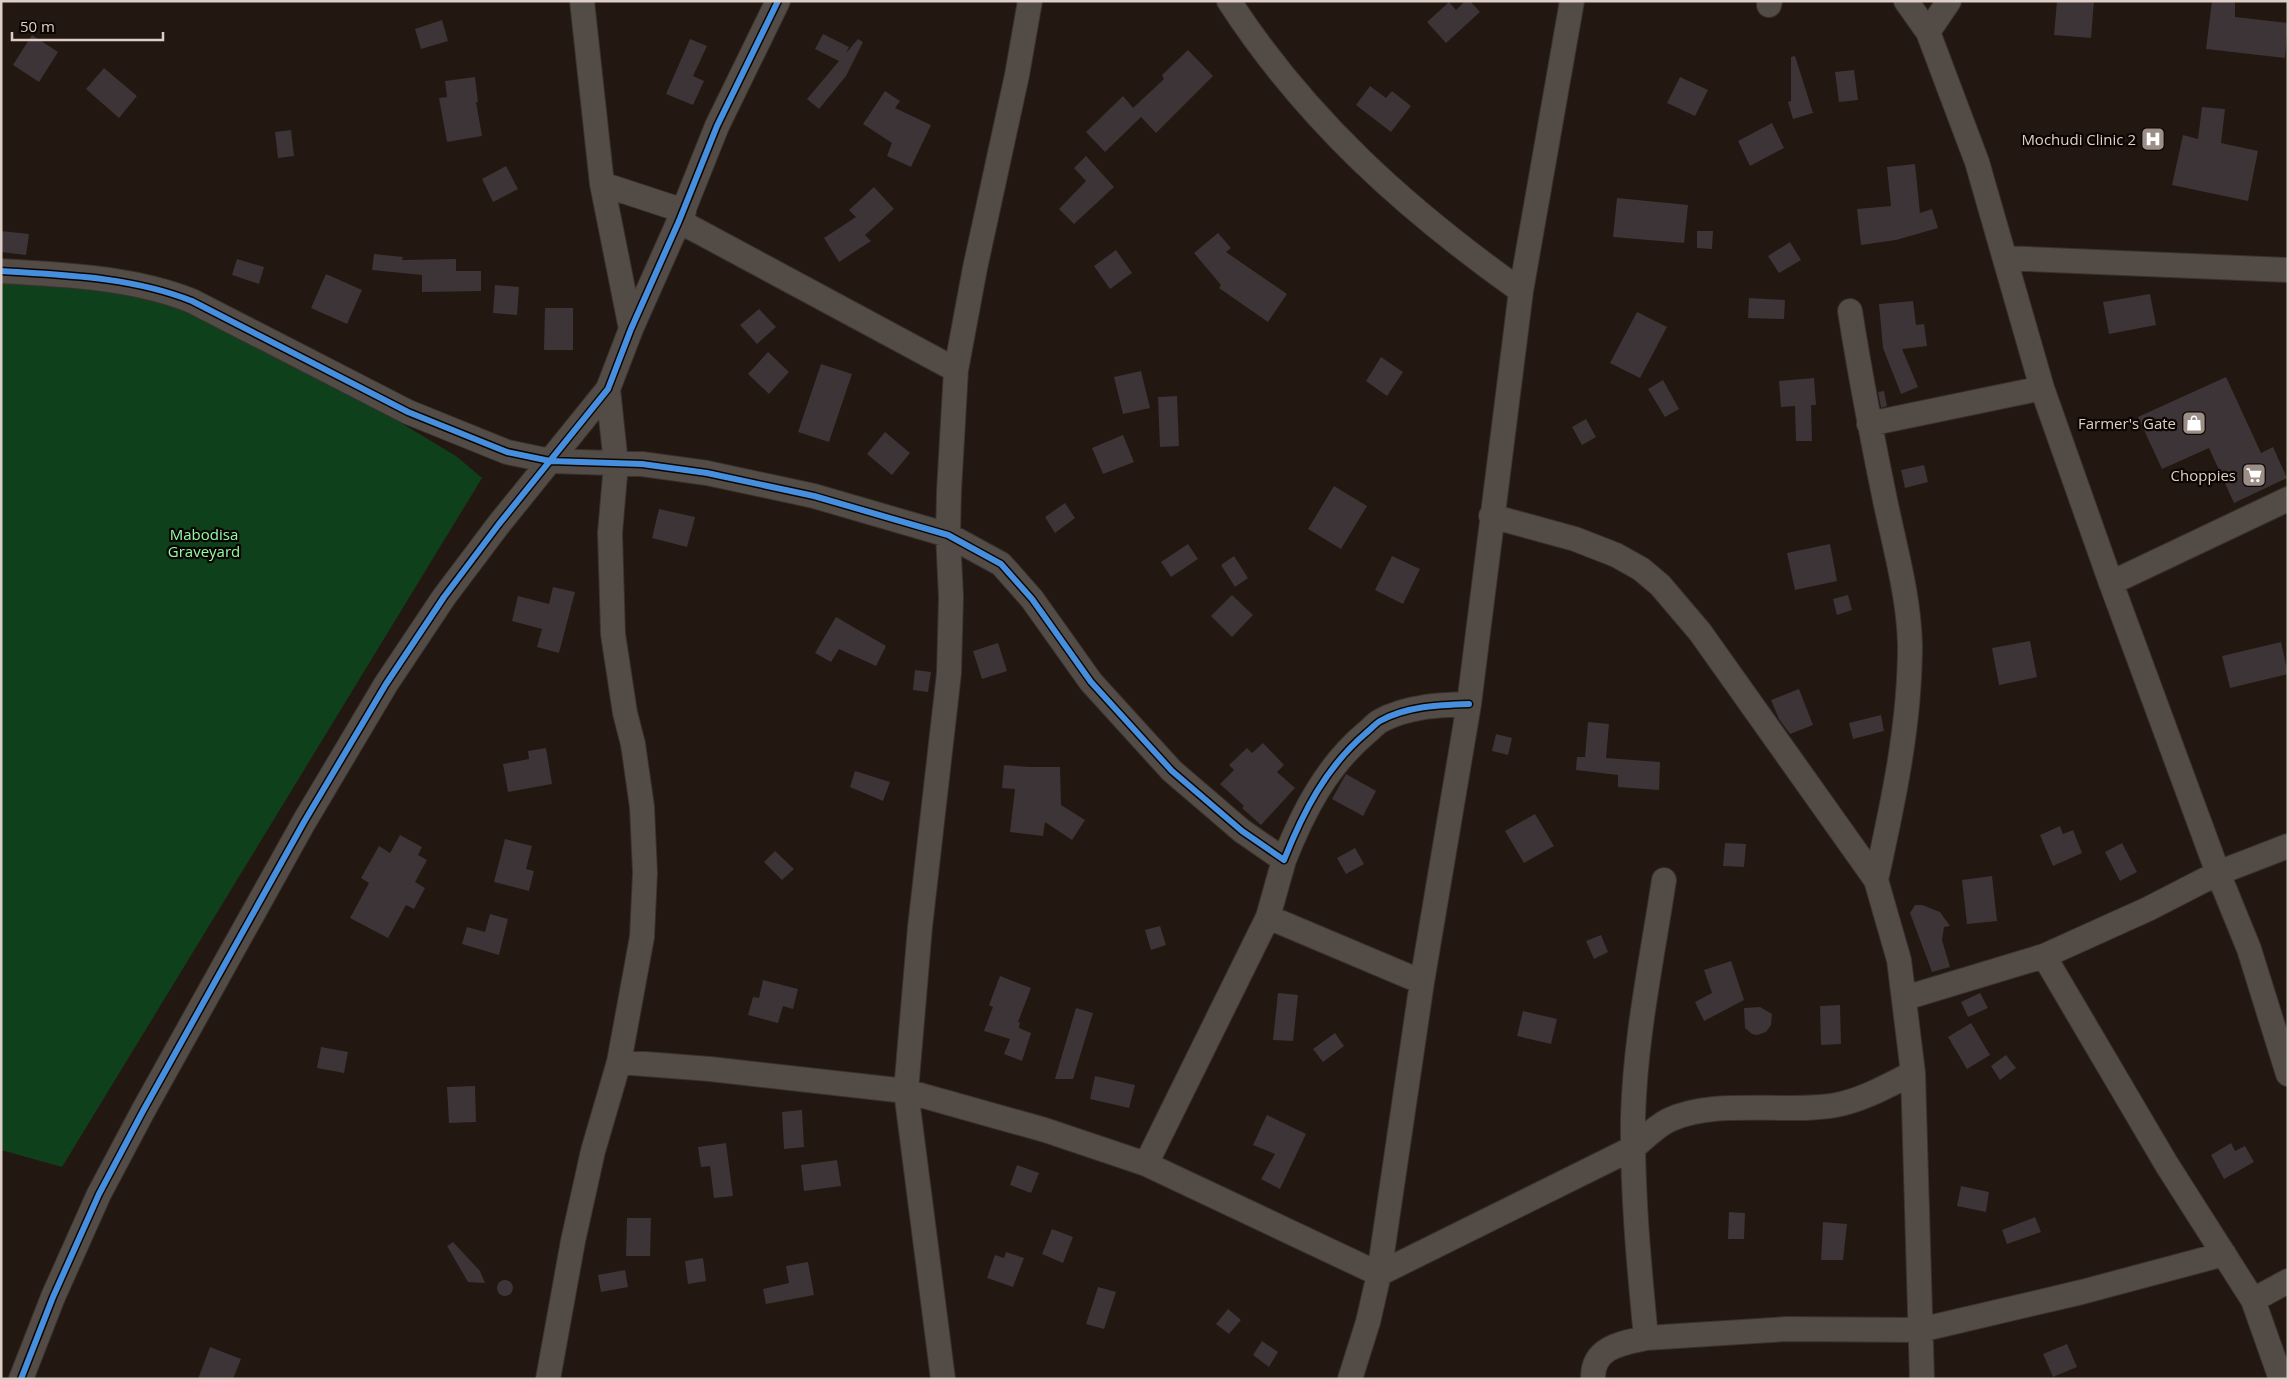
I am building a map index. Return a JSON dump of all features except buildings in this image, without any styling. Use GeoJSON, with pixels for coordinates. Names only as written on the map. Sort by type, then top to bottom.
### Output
{"type":"FeatureCollection","features":[{"type":"Feature","properties":{"kind":"street"},"geometry":{"type":"LineString","coordinates":[[582,1],[602,184],[631,329]]}},
{"type":"Feature","properties":{"kind":"street"},"geometry":{"type":"LineString","coordinates":[[21,1379],[53,1297],[100,1194],[148,1102],[304,822],[386,684],[444,597],[499,524],[608,389],[631,329],[682,216],[717,126],[778,1]]}},
{"type":"Feature","properties":{"kind":"street"},"geometry":{"type":"LineString","coordinates":[[943,1379],[906,1091],[920,927],[949,673],[951,597],[948,535],[956,370],[975,268],[1016,84],[1030,1]]}},
{"type":"Feature","properties":{"kind":"street"},"geometry":{"type":"LineString","coordinates":[[1230,1],[1288,81],[1339,139],[1424,219],[1521,290]]}},
{"type":"Feature","properties":{"kind":"street"},"geometry":{"type":"LineString","coordinates":[[1350,1379],[1368,1322],[1379,1274],[1422,982],[1469,704],[1491,516],[1521,290],[1572,1]]}},
{"type":"Feature","properties":{"kind":"street"},"geometry":{"type":"LineString","coordinates":[[1906,1],[1928,32],[1977,162],[2042,388],[2111,583],[2218,873],[2252,957],[2288,1074]]}},
{"type":"Feature","properties":{"kind":"street"},"geometry":{"type":"LineString","coordinates":[[1928,32],[1949,1]]}},
{"type":"Feature","properties":{"kind":"street"},"geometry":{"type":"LineString","coordinates":[[602,184],[682,216],[956,370]]}},
{"type":"Feature","properties":{"kind":"street"},"geometry":{"type":"LineString","coordinates":[[2005,258],[2288,270]]}},
{"type":"Feature","properties":{"kind":"street"},"geometry":{"type":"LineString","coordinates":[[1,270],[140,284],[164,290],[192,301],[408,412],[507,452],[533,460],[663,466],[708,473],[814,496],[948,535],[1001,564],[1032,599],[1091,682],[1172,770],[1242,831],[1284,860]]}},
{"type":"Feature","properties":{"kind":"street"},"geometry":{"type":"LineString","coordinates":[[1850,311],[1869,424],[1906,600],[1910,645],[1906,713],[1900,762],[1876,880]]}},
{"type":"Feature","properties":{"kind":"street"},"geometry":{"type":"LineString","coordinates":[[1869,424],[2042,388]]}},
{"type":"Feature","properties":{"kind":"street"},"geometry":{"type":"LineString","coordinates":[[548,1379],[558,1316],[585,1187],[619,1062],[642,936],[645,873],[642,807],[633,744],[623,705],[613,634],[610,533],[616,464],[608,389]]}},
{"type":"Feature","properties":{"kind":"street"},"geometry":{"type":"LineString","coordinates":[[2111,583],[2288,499]]}},
{"type":"Feature","properties":{"kind":"street"},"geometry":{"type":"LineString","coordinates":[[1491,516],[1575,538],[1616,555],[1641,569],[1660,585],[1700,632],[1876,880],[1900,960],[1913,1074],[1922,1379]]}},
{"type":"Feature","properties":{"kind":"street"},"geometry":{"type":"LineString","coordinates":[[1146,1164],[1268,917],[1284,860],[1296,829],[1315,792],[1347,749],[1380,722],[1409,710],[1440,705],[1469,704]]}},
{"type":"Feature","properties":{"kind":"street"},"geometry":{"type":"LineString","coordinates":[[1905,998],[2044,956],[2148,909],[2218,873],[2288,846]]}},
{"type":"Feature","properties":{"kind":"street"},"geometry":{"type":"LineString","coordinates":[[1646,1338],[1637,1244],[1633,1148],[1637,1063],[1664,880]]}},
{"type":"Feature","properties":{"kind":"street"},"geometry":{"type":"LineString","coordinates":[[1268,917],[1422,982]]}},
{"type":"Feature","properties":{"kind":"street"},"geometry":{"type":"LineString","coordinates":[[2044,956],[2167,1165],[2253,1300],[2281,1379]]}},
{"type":"Feature","properties":{"kind":"street"},"geometry":{"type":"LineString","coordinates":[[619,1062],[710,1069],[906,1091],[1045,1130],[1146,1164],[1379,1274]]}},
{"type":"Feature","properties":{"kind":"street"},"geometry":{"type":"LineString","coordinates":[[1379,1274],[1633,1148],[1654,1130],[1670,1120],[1709,1110],[1835,1105],[1864,1097],[1913,1074]]}},
{"type":"Feature","properties":{"kind":"street"},"geometry":{"type":"LineString","coordinates":[[1593,1379],[1596,1360],[1603,1352],[1615,1345],[1646,1338],[1787,1328],[1920,1330],[2082,1292],[2224,1254]]}},
{"type":"Feature","properties":{"kind":"street"},"geometry":{"type":"LineString","coordinates":[[2253,1300],[2288,1281]]}},
{"type":"Feature","properties":{"kind":"green space","name":"Mabodisa Graveyard"},"geometry":{"type":"Polygon","coordinates":[[[1,282],[164,296],[271,345],[456,456],[482,478],[62,1167],[1,1150],[1,282]]]}},
{"type":"Feature","properties":{"kind":"cycle path"},"geometry":{"type":"LineString","coordinates":[[21,1379],[53,1297],[99,1194],[143,1111],[304,822],[386,684],[444,597],[499,524],[608,389],[631,329],[679,221],[717,126],[778,1]]}},
{"type":"Feature","properties":{"kind":"cycle path"},"geometry":{"type":"LineString","coordinates":[[1,271],[98,278],[146,287],[192,301],[408,412],[507,452],[550,461],[642,464],[707,473],[814,496],[948,535],[1001,564],[1032,599],[1091,682],[1172,771],[1242,831],[1284,860],[1299,825],[1327,775],[1352,746],[1376,724],[1390,716],[1412,709],[1469,704]]}},
{"type":"Feature","properties":{"kind":"place","name":"Mochudi Clinic 2"},"geometry":{"type":"Point","coordinates":[2153,139]}},
{"type":"Feature","properties":{"kind":"place","name":"Farmer's Gate"},"geometry":{"type":"Point","coordinates":[2194,423]}},
{"type":"Feature","properties":{"kind":"place","name":"Choppies"},"geometry":{"type":"Point","coordinates":[2254,475]}}]}
